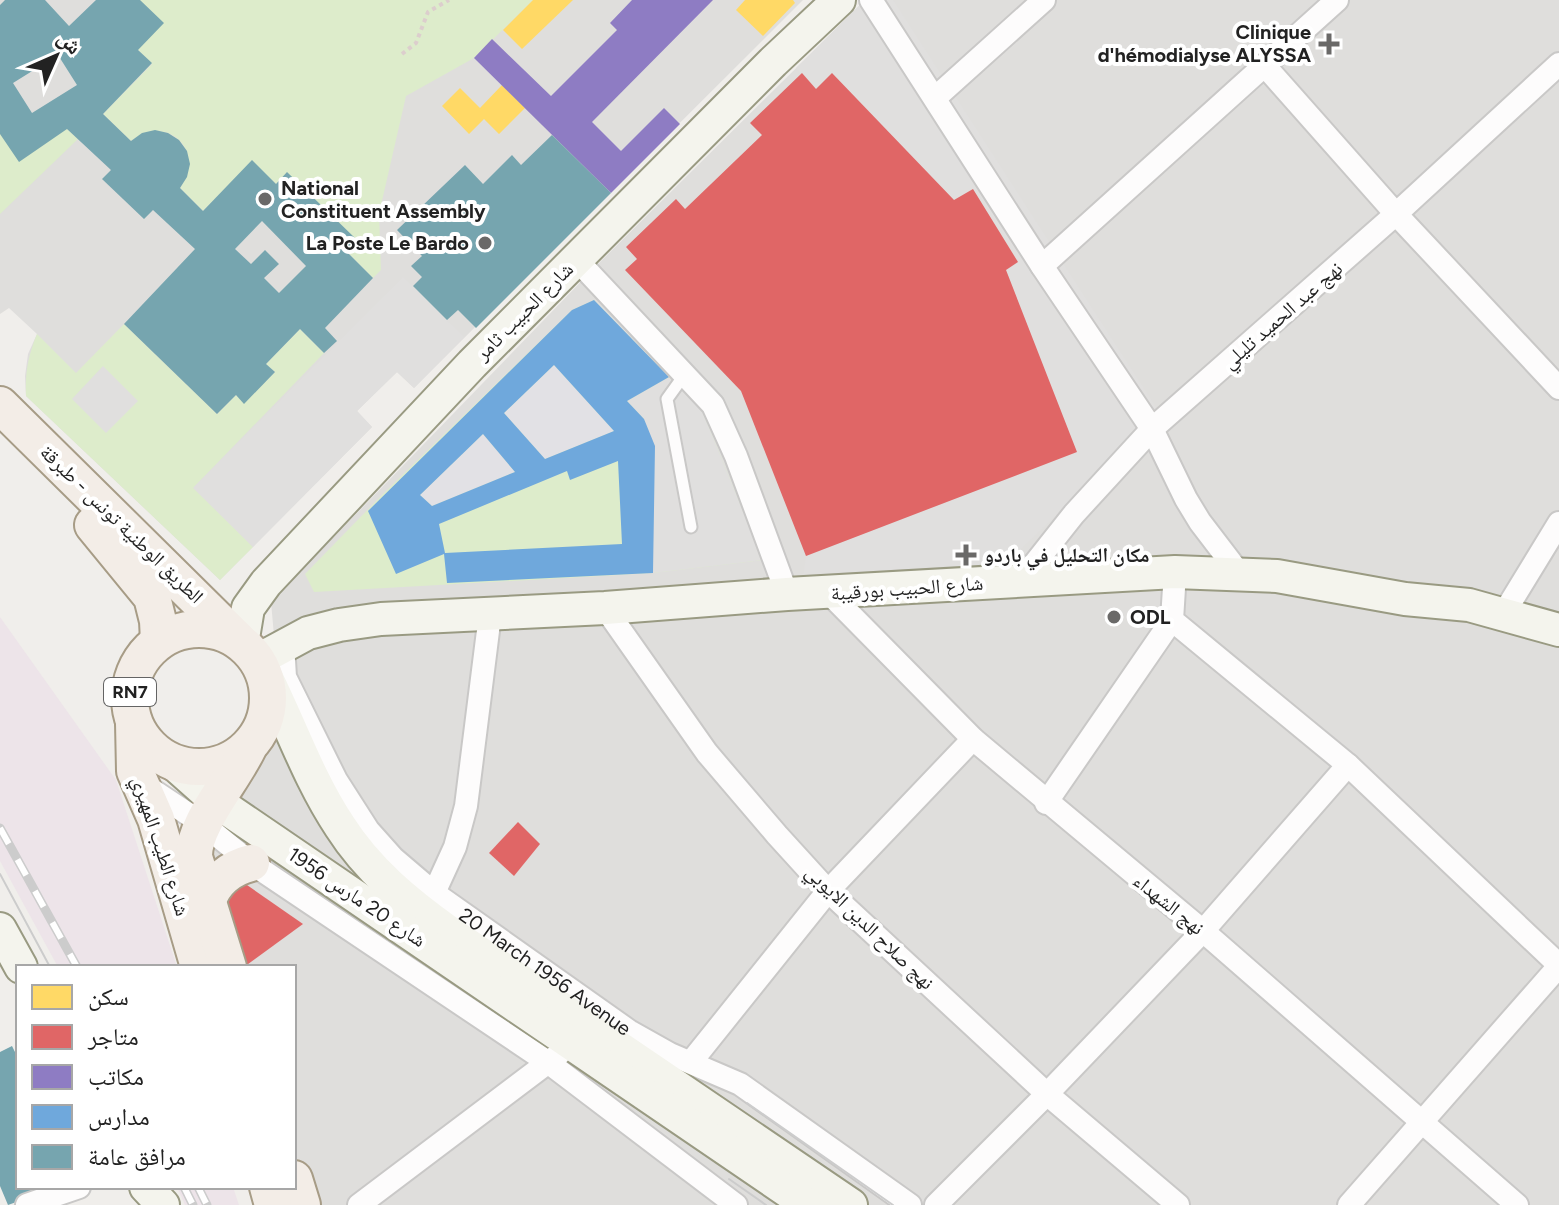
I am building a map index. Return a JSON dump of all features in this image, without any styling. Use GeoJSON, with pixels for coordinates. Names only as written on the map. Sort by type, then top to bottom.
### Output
{"type":"FeatureCollection","features":[{"type":"Feature","properties":{"kind":"main road","name":"الطريق الوطنية تونس - طبرقة"},"geometry":{"type":"LineString","coordinates":[[0,405],[262,655]]}},
{"type":"Feature","properties":{"kind":"main road","name":"الطريق الوطنية تونس - طبرقة"},"geometry":{"type":"LineString","coordinates":[[0,426],[89,521],[152,597],[159,641]]}},
{"type":"Feature","properties":{"kind":"main road"},"geometry":{"type":"LineString","coordinates":[[159,641],[172,634],[201,629],[216,631],[262,655],[268,696],[265,720],[248,748],[225,763],[212,766],[199,768],[172,762]]}},
{"type":"Feature","properties":{"kind":"main road","name":"RN7"},"geometry":{"type":"LineString","coordinates":[[159,641],[135,671],[130,699],[134,723],[152,749],[172,762]]}},
{"type":"Feature","properties":{"kind":"main road","name":"شارع الطيب المهيري"},"geometry":{"type":"LineString","coordinates":[[134,723],[137,777],[156,819],[198,965]]}},
{"type":"Feature","properties":{"kind":"main road","name":"شارع الطيب المهيري"},"geometry":{"type":"LineString","coordinates":[[227,965],[194,857],[195,841],[237,773],[248,748]]}},
{"type":"Feature","properties":{"kind":"main road"},"geometry":{"type":"LineString","coordinates":[[207,903],[214,886],[223,877],[251,863]]}},
{"type":"Feature","properties":{"kind":"main road"},"geometry":{"type":"LineString","coordinates":[[296,1186],[302,1205]]}},
{"type":"Feature","properties":{"kind":"street","name":"شارع الحبيب ثامر"},"geometry":{"type":"LineString","coordinates":[[262,655],[248,608],[266,583],[399,440],[576,259],[839,0]]}},
{"type":"Feature","properties":{"kind":"street"},"geometry":{"type":"LineString","coordinates":[[871,0],[1042,266],[1152,429],[1186,499],[1239,573]]}},
{"type":"Feature","properties":{"kind":"street"},"geometry":{"type":"LineString","coordinates":[[935,98],[1044,0]]}},
{"type":"Feature","properties":{"kind":"street"},"geometry":{"type":"LineString","coordinates":[[1042,266],[1337,0]]}},
{"type":"Feature","properties":{"kind":"street","name":"نهج عبد الحميد تليلي"},"geometry":{"type":"LineString","coordinates":[[1021,581],[1074,514],[1152,429],[1396,214],[1559,64]]}},
{"type":"Feature","properties":{"kind":"street"},"geometry":{"type":"LineString","coordinates":[[1265,66],[1396,214],[1559,388]]}},
{"type":"Feature","properties":{"kind":"street"},"geometry":{"type":"LineString","coordinates":[[576,259],[713,405],[787,594]]}},
{"type":"Feature","properties":{"kind":"street"},"geometry":{"type":"LineString","coordinates":[[1504,613],[1559,523]]}},
{"type":"Feature","properties":{"kind":"street"},"geometry":{"type":"LineString","coordinates":[[1046,803],[1172,620],[1175,572]]}},
{"type":"Feature","properties":{"kind":"street","name":"شارع الحبيب بورقيبة"},"geometry":{"type":"LineString","coordinates":[[262,655],[308,633],[381,619],[490,615],[1175,572],[1277,576],[1405,599],[1456,603],[1504,613],[1559,630]]}},
{"type":"Feature","properties":{"kind":"street","name":"نهج الشهداء"},"geometry":{"type":"LineString","coordinates":[[829,593],[973,739],[1203,931],[1517,1205]]}},
{"type":"Feature","properties":{"kind":"street","name":"نهج صلاح الدين الايوبي"},"geometry":{"type":"LineString","coordinates":[[605,608],[707,753],[828,891],[1047,1094],[1178,1205]]}},
{"type":"Feature","properties":{"kind":"street"},"geometry":{"type":"LineString","coordinates":[[434,893],[455,847],[466,806],[490,615]]}},
{"type":"Feature","properties":{"kind":"street"},"geometry":{"type":"LineString","coordinates":[[1172,620],[1348,765],[1559,966],[1349,1205]]}},
{"type":"Feature","properties":{"kind":"street","name":"20 March 1956 Avenue"},"geometry":{"type":"LineString","coordinates":[[262,655],[285,677],[336,780],[368,830],[393,858],[434,893],[646,1042],[740,1084],[910,1205]]}},
{"type":"Feature","properties":{"kind":"street","name":"شارع 20 مارس 1956"},"geometry":{"type":"LineString","coordinates":[[262,655],[322,797],[350,841],[375,871],[410,904],[439,925],[564,1040]]}},
{"type":"Feature","properties":{"kind":"street"},"geometry":{"type":"LineString","coordinates":[[691,1062],[828,891],[973,739]]}},
{"type":"Feature","properties":{"kind":"street","name":"شارع 20 مارس 1956"},"geometry":{"type":"LineString","coordinates":[[172,762],[210,813],[564,1040]]}},
{"type":"Feature","properties":{"kind":"street"},"geometry":{"type":"LineString","coordinates":[[936,1205],[1203,931],[1348,765]]}},
{"type":"Feature","properties":{"kind":"street","name":"20 March 1956 Avenue"},"geometry":{"type":"LineString","coordinates":[[137,777],[146,787],[210,813],[251,863],[851,1205]]}},
{"type":"Feature","properties":{"kind":"street"},"geometry":{"type":"LineString","coordinates":[[0,929],[20,965]]}},
{"type":"Feature","properties":{"kind":"street"},"geometry":{"type":"LineString","coordinates":[[359,1205],[485,1107],[564,1040]]}},
{"type":"Feature","properties":{"kind":"street","name":"20 March 1956 Avenue"},"geometry":{"type":"LineString","coordinates":[[564,1040],[736,1205]]}},
{"type":"Feature","properties":{"kind":"street","name":"20 March 1956 Avenue"},"geometry":{"type":"LineString","coordinates":[[564,1040],[808,1205]]}},
{"type":"Feature","properties":{"kind":"street"},"geometry":{"type":"LineString","coordinates":[[27,1205],[73,1189]]}},
{"type":"Feature","properties":{"kind":"street"},"geometry":{"type":"LineString","coordinates":[[148,1189],[163,1205]]}},
{"type":"Feature","properties":{"kind":"lane"},"geometry":{"type":"LineString","coordinates":[[685,374],[667,399],[691,527]]}},
{"type":"Feature","properties":{"kind":"path"},"geometry":{"type":"LineString","coordinates":[[402,54],[416,43],[428,12],[449,0]]}},
{"type":"Feature","properties":{"kind":"shaded area"},"geometry":{"type":"Polygon","coordinates":[[[0,0],[803,0],[414,388],[397,372],[357,411],[372,427],[220,580],[26,396],[28,354],[37,334],[9,308],[0,314],[0,0]]]}},
{"type":"Feature","properties":{"kind":"shaded area"},"geometry":{"type":"Polygon","coordinates":[[[865,0],[1559,0],[1559,1205],[297,1205],[294,1189],[296,965],[229,965],[201,832],[259,739],[279,691],[271,602],[600,262],[865,0]]]}},
{"type":"Feature","properties":{"kind":"shaded area"},"geometry":{"type":"Polygon","coordinates":[[[865,0],[893,0],[1161,415],[1002,567],[803,579],[806,556],[1076,452],[1006,270],[1018,261],[973,189],[954,200],[831,74],[816,89],[796,68],[865,0]]]}},
{"type":"Feature","properties":{"kind":"shaded area"},"geometry":{"type":"Polygon","coordinates":[[[403,277],[464,337],[414,388],[397,372],[357,411],[372,427],[253,547],[193,488],[403,277]]]}},
{"type":"Feature","properties":{"kind":"shaded area"},"geometry":{"type":"Polygon","coordinates":[[[554,365],[614,431],[545,459],[504,413],[554,365]]]}},
{"type":"Feature","properties":{"kind":"shaded area"},"geometry":{"type":"Polygon","coordinates":[[[103,366],[138,401],[106,433],[72,399],[103,366]]]}},
{"type":"Feature","properties":{"kind":"shaded area"},"geometry":{"type":"Polygon","coordinates":[[[669,377],[702,411],[763,560],[653,573],[644,419],[627,401],[669,377]]]}},
{"type":"Feature","properties":{"kind":"shaded area"},"geometry":{"type":"Polygon","coordinates":[[[483,434],[515,472],[432,506],[420,495],[483,434]]]}},
{"type":"Feature","properties":{"kind":"shaded area"},"geometry":{"type":"Polygon","coordinates":[[[0,617],[116,780],[176,965],[57,965],[0,861],[0,617]]]}},
{"type":"Feature","properties":{"kind":"shaded area"},"geometry":{"type":"Polygon","coordinates":[[[178,1189],[234,1189],[239,1205],[185,1205],[178,1189]]]}},
{"type":"Feature","properties":{"kind":"green space"},"geometry":{"type":"Polygon","coordinates":[[[140,0],[533,0],[474,58],[406,96],[379,214],[381,270],[373,278],[345,250],[287,173],[276,184],[252,161],[203,211],[180,188],[187,174],[188,161],[186,149],[179,140],[170,134],[158,132],[131,141],[103,114],[152,64],[138,50],[140,0]]]}},
{"type":"Feature","properties":{"kind":"green space"},"geometry":{"type":"Polygon","coordinates":[[[67,129],[78,139],[0,214],[0,134],[67,129]]]}},
{"type":"Feature","properties":{"kind":"green space"},"geometry":{"type":"Polygon","coordinates":[[[594,300],[702,411],[763,560],[653,573],[314,592],[305,574],[572,310],[594,300]]]}},
{"type":"Feature","properties":{"kind":"green space"},"geometry":{"type":"Polygon","coordinates":[[[124,324],[217,414],[236,395],[244,403],[275,372],[266,364],[300,329],[324,353],[194,487],[253,547],[220,580],[26,396],[28,365],[37,334],[76,373],[124,324]]]}},
{"type":"Feature","properties":{"kind":"building: سكن"},"geometry":{"type":"Polygon","coordinates":[[[533,0],[573,0],[522,49],[503,30],[533,0]]]}},
{"type":"Feature","properties":{"kind":"building: سكن"},"geometry":{"type":"Polygon","coordinates":[[[745,0],[793,0],[795,3],[763,36],[736,10],[745,0]]]}},
{"type":"Feature","properties":{"kind":"building: سكن"},"geometry":{"type":"Polygon","coordinates":[[[502,85],[525,108],[499,134],[484,119],[469,134],[442,106],[460,88],[480,108],[502,85]]]}},
{"type":"Feature","properties":{"kind":"building: متاجر"},"geometry":{"type":"Polygon","coordinates":[[[802,73],[816,89],[832,73],[954,200],[973,189],[1018,262],[1006,270],[1077,452],[806,556],[741,391],[625,270],[637,259],[626,247],[676,199],[685,209],[762,135],[750,123],[802,73]]]}},
{"type":"Feature","properties":{"kind":"building: متاجر"},"geometry":{"type":"Polygon","coordinates":[[[518,822],[540,844],[514,876],[489,853],[518,822]]]}},
{"type":"Feature","properties":{"kind":"building: متاجر"},"geometry":{"type":"Polygon","coordinates":[[[236,885],[247,885],[303,924],[243,965],[223,896],[236,885]]]}},
{"type":"Feature","properties":{"kind":"building: مكاتب"},"geometry":{"type":"Polygon","coordinates":[[[632,0],[713,0],[592,122],[621,151],[664,108],[680,124],[611,193],[474,58],[492,39],[551,96],[617,30],[610,23],[632,0]]]}},
{"type":"Feature","properties":{"kind":"building: مدارس"},"geometry":{"type":"Polygon","coordinates":[[[594,300],[669,377],[627,401],[644,419],[655,446],[653,573],[447,583],[444,554],[396,574],[368,511],[572,310],[594,300]],[[554,365],[504,413],[545,459],[614,431],[554,365]],[[483,434],[420,495],[432,506],[515,472],[483,434]],[[618,461],[570,480],[567,471],[439,524],[445,553],[622,544],[618,461]]]}},
{"type":"Feature","properties":{"kind":"building: مرافق عامة","name":"National Constituent Assembly"},"geometry":{"type":"Polygon","coordinates":[[[5,0],[45,0],[69,26],[96,0],[140,0],[164,23],[138,50],[152,63],[103,114],[131,141],[142,133],[155,130],[179,140],[187,151],[190,164],[180,188],[203,211],[252,160],[276,184],[287,172],[356,239],[345,250],[373,278],[325,328],[337,341],[324,353],[300,329],[266,364],[275,372],[244,404],[236,395],[217,414],[124,324],[195,249],[153,210],[144,219],[102,179],[111,170],[67,129],[19,162],[0,134],[0,5],[5,0]],[[58,55],[13,83],[32,113],[77,85],[58,55]],[[262,221],[235,249],[251,264],[265,250],[279,264],[264,278],[279,293],[306,266],[262,221]]]}},
{"type":"Feature","properties":{"kind":"building: مرافق عامة","name":"La Poste Le Bardo"},"geometry":{"type":"Polygon","coordinates":[[[552,135],[611,193],[476,328],[458,310],[447,320],[413,286],[422,277],[411,266],[422,256],[397,230],[465,165],[483,184],[512,155],[521,165],[552,135]]]}},
{"type":"Feature","properties":{"kind":"building: مرافق عامة"},"geometry":{"type":"Polygon","coordinates":[[[12,1046],[16,1054],[16,1189],[52,1189],[8,1205],[0,1186],[0,1052],[12,1046]]]}},
{"type":"Feature","properties":{"kind":"tram line"},"geometry":{"type":"LineString","coordinates":[[0,874],[49,965]]}},
{"type":"Feature","properties":{"kind":"tram line"},"geometry":{"type":"LineString","coordinates":[[747,1103],[893,1205]]}},
{"type":"Feature","properties":{"kind":"tram line"},"geometry":{"type":"LineString","coordinates":[[729,1179],[766,1205]]}},
{"type":"Feature","properties":{"kind":"railway"},"geometry":{"type":"LineString","coordinates":[[0,828],[76,965]]}},
{"type":"Feature","properties":{"kind":"railway"},"geometry":{"type":"LineString","coordinates":[[185,1189],[193,1205]]}},
{"type":"Feature","properties":{"kind":"railway"},"geometry":{"type":"LineString","coordinates":[[199,1189],[207,1205]]}},
{"type":"Feature","properties":{"kind":"place","name":"Clinique d'hémodialyse ALYSSA"},"geometry":{"type":"Point","coordinates":[1329,44]}},
{"type":"Feature","properties":{"kind":"place","name":"National Constituent Assembly"},"geometry":{"type":"Point","coordinates":[265,199]}},
{"type":"Feature","properties":{"kind":"place","name":"La Poste Le Bardo"},"geometry":{"type":"Point","coordinates":[485,243]}},
{"type":"Feature","properties":{"kind":"place","name":"مكان التحليل في باردو"},"geometry":{"type":"Point","coordinates":[966,555]}},
{"type":"Feature","properties":{"kind":"place","name":"ODL"},"geometry":{"type":"Point","coordinates":[1114,617]}}]}
